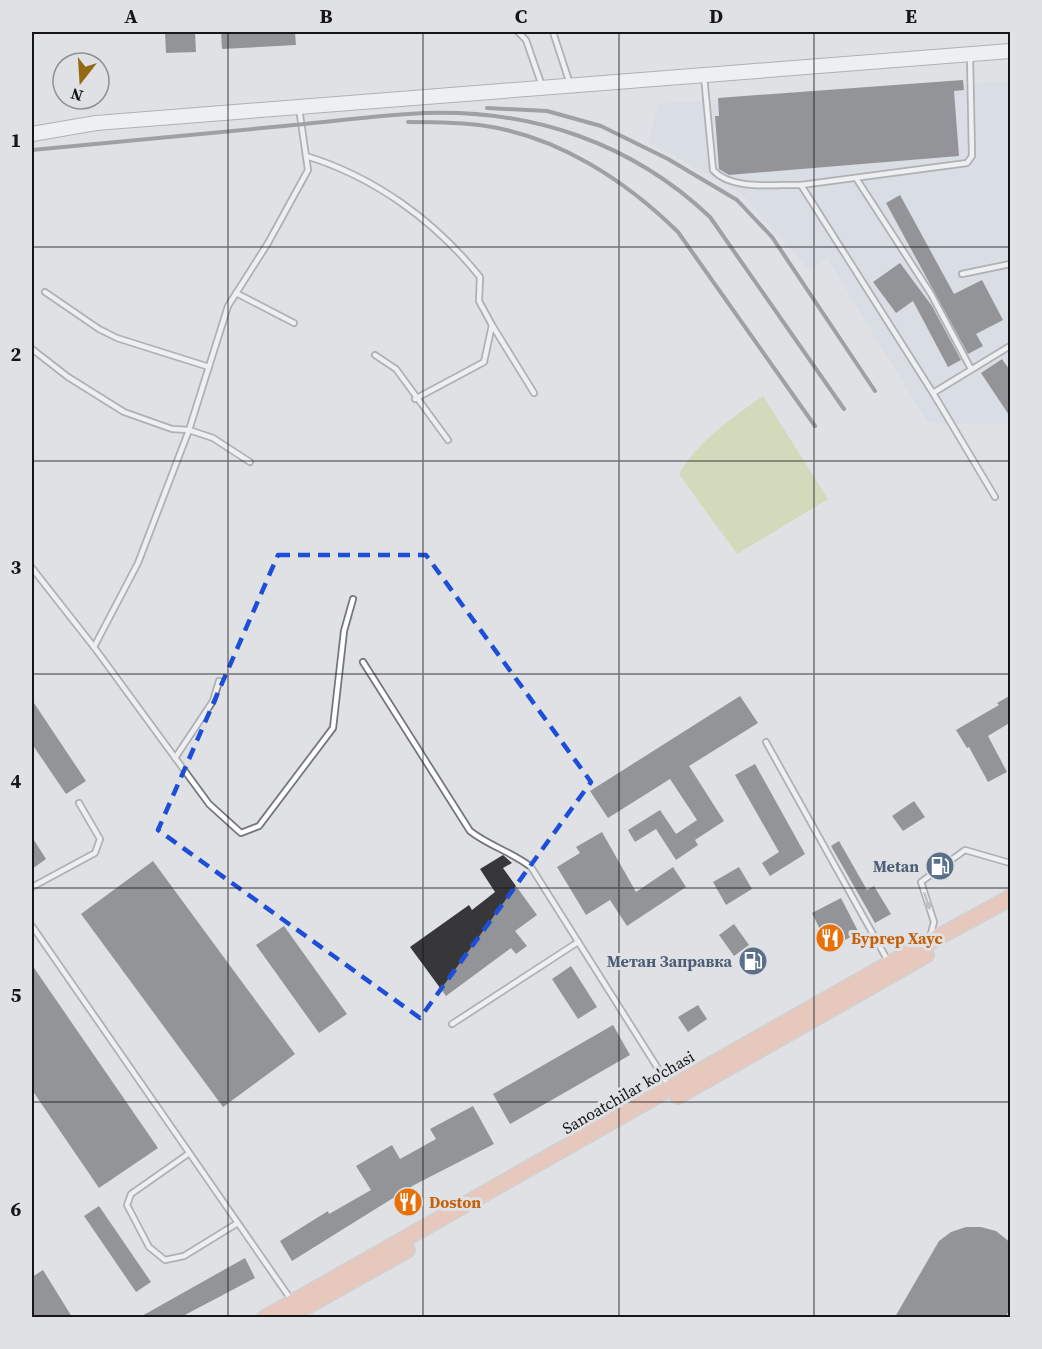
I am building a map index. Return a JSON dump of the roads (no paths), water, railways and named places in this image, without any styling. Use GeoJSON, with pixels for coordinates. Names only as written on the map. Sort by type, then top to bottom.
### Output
{"type":"FeatureCollection","features":[{"type":"Feature","properties":{"kind":"main road","name":"Sanoatchilar ko'chasi"},"geometry":{"type":"LineString","coordinates":[[292,1310],[670,1089],[889,964],[1011,898]]}},
{"type":"Feature","properties":{"kind":"main road","name":"Sanoatchilar ko'chasi"},"geometry":{"type":"LineString","coordinates":[[265,1317],[292,1310],[1011,909]]}},
{"type":"Feature","properties":{"kind":"street"},"geometry":{"type":"LineString","coordinates":[[32,134],[96,123],[1011,51]]}},
{"type":"Feature","properties":{"kind":"lane"},"geometry":{"type":"LineString","coordinates":[[518,32],[526,40],[543,88]]}},
{"type":"Feature","properties":{"kind":"lane"},"geometry":{"type":"LineString","coordinates":[[553,32],[571,86]]}},
{"type":"Feature","properties":{"kind":"lane"},"geometry":{"type":"LineString","coordinates":[[704,76],[714,170],[718,175],[743,184],[801,185],[967,163],[972,156],[970,55]]}},
{"type":"Feature","properties":{"kind":"lane"},"geometry":{"type":"LineString","coordinates":[[94,646],[138,563],[189,430],[228,306],[268,243],[308,170],[300,108]]}},
{"type":"Feature","properties":{"kind":"lane"},"geometry":{"type":"LineString","coordinates":[[306,156],[335,165],[383,189],[417,216],[467,262],[480,278],[479,301],[534,393]]}},
{"type":"Feature","properties":{"kind":"lane"},"geometry":{"type":"LineString","coordinates":[[856,178],[931,294],[971,369]]}},
{"type":"Feature","properties":{"kind":"lane"},"geometry":{"type":"LineString","coordinates":[[801,185],[933,393],[995,498]]}},
{"type":"Feature","properties":{"kind":"lane"},"geometry":{"type":"LineString","coordinates":[[962,274],[1011,264]]}},
{"type":"Feature","properties":{"kind":"lane"},"geometry":{"type":"LineString","coordinates":[[45,292],[117,338],[209,367]]}},
{"type":"Feature","properties":{"kind":"lane"},"geometry":{"type":"LineString","coordinates":[[236,293],[294,323]]}},
{"type":"Feature","properties":{"kind":"lane"},"geometry":{"type":"LineString","coordinates":[[415,399],[484,362],[492,325]]}},
{"type":"Feature","properties":{"kind":"lane"},"geometry":{"type":"LineString","coordinates":[[933,393],[1011,346]]}},
{"type":"Feature","properties":{"kind":"lane"},"geometry":{"type":"LineString","coordinates":[[32,349],[68,377],[124,412],[172,429],[189,430],[213,438],[250,462]]}},
{"type":"Feature","properties":{"kind":"lane"},"geometry":{"type":"LineString","coordinates":[[375,355],[396,369],[415,399],[448,440]]}},
{"type":"Feature","properties":{"kind":"lane"},"geometry":{"type":"LineString","coordinates":[[32,568],[94,646],[209,804],[241,833],[259,826],[333,728],[344,630],[353,600]]}},
{"type":"Feature","properties":{"kind":"lane"},"geometry":{"type":"LineString","coordinates":[[363,662],[470,831],[483,841],[514,854],[531,867],[670,1089]]}},
{"type":"Feature","properties":{"kind":"lane"},"geometry":{"type":"LineString","coordinates":[[175,758],[213,701],[219,681]]}},
{"type":"Feature","properties":{"kind":"lane"},"geometry":{"type":"LineString","coordinates":[[766,742],[889,964]]}},
{"type":"Feature","properties":{"kind":"lane"},"geometry":{"type":"LineString","coordinates":[[32,887],[95,853],[100,839],[79,803]]}},
{"type":"Feature","properties":{"kind":"lane"},"geometry":{"type":"LineString","coordinates":[[929,942],[934,922],[921,882],[965,850],[1011,863]]}},
{"type":"Feature","properties":{"kind":"lane"},"geometry":{"type":"LineString","coordinates":[[32,926],[236,1224],[292,1310]]}},
{"type":"Feature","properties":{"kind":"lane"},"geometry":{"type":"LineString","coordinates":[[452,1024],[578,942]]}},
{"type":"Feature","properties":{"kind":"lane"},"geometry":{"type":"LineString","coordinates":[[188,1154],[131,1194],[127,1205],[149,1247],[165,1260],[184,1256],[236,1224]]}},
{"type":"Feature","properties":{"kind":"railway"},"geometry":{"type":"LineString","coordinates":[[487,108],[547,111],[601,126],[668,159],[737,200],[772,237],[875,391]]}},
{"type":"Feature","properties":{"kind":"railway"},"geometry":{"type":"LineString","coordinates":[[32,150],[424,113],[464,113],[503,117],[578,136],[648,169],[680,191],[710,217],[844,409]]}},
{"type":"Feature","properties":{"kind":"railway"},"geometry":{"type":"LineString","coordinates":[[408,122],[486,126],[539,140],[590,164],[636,195],[678,232],[815,426]]}},
{"type":"Feature","properties":{"kind":"place","name":"Metan"},"geometry":{"type":"Point","coordinates":[940,866]}},
{"type":"Feature","properties":{"kind":"place","name":"Бургер Хаус"},"geometry":{"type":"Point","coordinates":[830,938]}},
{"type":"Feature","properties":{"kind":"place","name":"Метан Заправка"},"geometry":{"type":"Point","coordinates":[753,961]}},
{"type":"Feature","properties":{"kind":"place","name":"Doston"},"geometry":{"type":"Point","coordinates":[408,1202]}}]}
